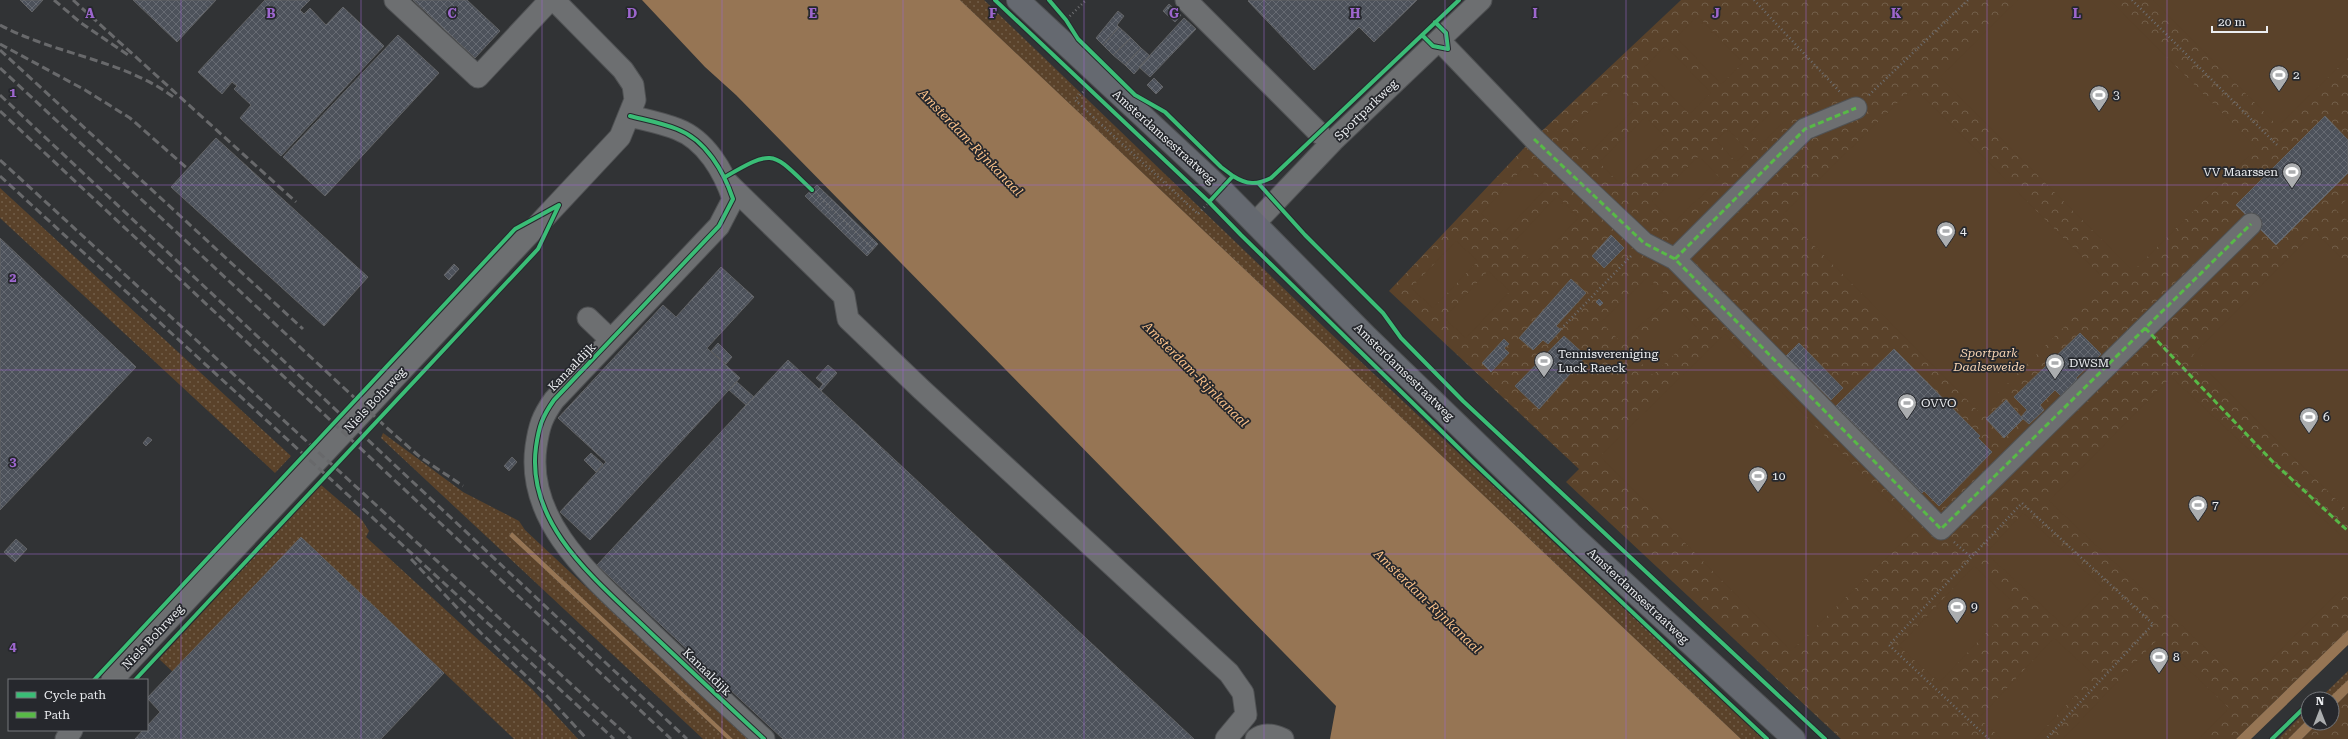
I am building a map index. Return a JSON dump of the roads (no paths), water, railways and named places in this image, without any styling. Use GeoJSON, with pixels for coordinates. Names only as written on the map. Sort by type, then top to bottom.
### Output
{"type":"FeatureCollection","features":[{"type":"Feature","properties":{"kind":"main road","name":"Amsterdamsestraatweg"},"geometry":{"type":"LineString","coordinates":[[1018,0],[1063,30],[1094,88],[1212,199],[1255,223],[1367,337],[1570,533],[1794,739]]}},
{"type":"Feature","properties":{"kind":"street"},"geometry":{"type":"LineString","coordinates":[[394,0],[478,77],[550,0]]}},
{"type":"Feature","properties":{"kind":"street","name":"Niels Bohrweg"},"geometry":{"type":"LineString","coordinates":[[113,679],[559,205],[620,137],[630,116],[635,100],[633,85],[623,70],[554,0]]}},
{"type":"Feature","properties":{"kind":"street"},"geometry":{"type":"LineString","coordinates":[[1034,0],[1063,30]]}},
{"type":"Feature","properties":{"kind":"street"},"geometry":{"type":"LineString","coordinates":[[1186,0],[1319,133]]}},
{"type":"Feature","properties":{"kind":"street","name":"Sportparkweg"},"geometry":{"type":"LineString","coordinates":[[1255,223],[1333,141],[1481,0]]}},
{"type":"Feature","properties":{"kind":"street"},"geometry":{"type":"LineString","coordinates":[[1439,40],[1534,139],[1644,243],[1675,259],[1941,529],[2251,224]]}},
{"type":"Feature","properties":{"kind":"street"},"geometry":{"type":"LineString","coordinates":[[1675,259],[1805,129],[1856,108]]}},
{"type":"Feature","properties":{"kind":"street","name":"Kanaaldijk"},"geometry":{"type":"LineString","coordinates":[[630,116],[679,130],[710,154],[727,182],[733,199],[719,226],[554,400],[541,418],[534,459],[535,480],[539,496],[557,531],[590,573],[764,739]]}},
{"type":"Feature","properties":{"kind":"street"},"geometry":{"type":"LineString","coordinates":[[727,182],[844,296],[848,319],[921,389],[1229,673],[1243,693],[1246,715],[1226,739]]}},
{"type":"Feature","properties":{"kind":"street"},"geometry":{"type":"LineString","coordinates":[[588,318],[611,340]]}},
{"type":"Feature","properties":{"kind":"street"},"geometry":{"type":"LineString","coordinates":[[1256,739],[1260,736],[1274,734],[1284,739]]}},
{"type":"Feature","properties":{"kind":"water","name":"Amsterdam-Rijnkanaal"},"geometry":{"type":"Polygon","coordinates":[[[642,0],[960,0],[1741,739],[1330,739],[1336,706],[736,95],[705,67],[642,0]]]}},
{"type":"Feature","properties":{"kind":"water"},"geometry":{"type":"Polygon","coordinates":[[[512,532],[733,739],[727,739],[509,536],[512,532]]]}},
{"type":"Feature","properties":{"kind":"water"},"geometry":{"type":"Polygon","coordinates":[[[2348,630],[2348,645],[2251,739],[2236,739],[2348,630]]]}},
{"type":"Feature","properties":{"kind":"water"},"geometry":{"type":"Polygon","coordinates":[[[2348,680],[2348,693],[2340,701],[2340,691],[2336,691],[2348,680]]]}},
{"type":"Feature","properties":{"kind":"water"},"geometry":{"type":"Polygon","coordinates":[[[2300,727],[2300,731],[2310,731],[2302,739],[2288,739],[2300,727]]]}},
{"type":"Feature","properties":{"kind":"railway"},"geometry":{"type":"LineString","coordinates":[[54,0],[81,23],[128,55]]}},
{"type":"Feature","properties":{"kind":"railway"},"geometry":{"type":"LineString","coordinates":[[73,0],[296,202]]}},
{"type":"Feature","properties":{"kind":"railway"},"geometry":{"type":"LineString","coordinates":[[0,25],[44,44],[113,66],[135,75],[176,99]]}},
{"type":"Feature","properties":{"kind":"railway"},"geometry":{"type":"LineString","coordinates":[[0,44],[85,90],[130,118],[188,169]]}},
{"type":"Feature","properties":{"kind":"railway"},"geometry":{"type":"LineString","coordinates":[[0,50],[303,329]]}},
{"type":"Feature","properties":{"kind":"railway"},"geometry":{"type":"LineString","coordinates":[[0,68],[387,428],[420,457],[463,486]]}},
{"type":"Feature","properties":{"kind":"railway"},"geometry":{"type":"LineString","coordinates":[[0,95],[687,739]]}},
{"type":"Feature","properties":{"kind":"railway"},"geometry":{"type":"LineString","coordinates":[[0,111],[671,739]]}},
{"type":"Feature","properties":{"kind":"railway"},"geometry":{"type":"LineString","coordinates":[[0,160],[631,739]]}},
{"type":"Feature","properties":{"kind":"railway"},"geometry":{"type":"LineString","coordinates":[[0,176],[614,739]]}},
{"type":"Feature","properties":{"kind":"railway"},"geometry":{"type":"LineString","coordinates":[[411,559],[481,633],[548,697],[587,739]]}},
{"type":"Feature","properties":{"kind":"place","name":"2"},"geometry":{"type":"Point","coordinates":[2279,92]}},
{"type":"Feature","properties":{"kind":"place","name":"3"},"geometry":{"type":"Point","coordinates":[2099,112]}},
{"type":"Feature","properties":{"kind":"place","name":"VV Maarssen"},"geometry":{"type":"Point","coordinates":[2292,189]}},
{"type":"Feature","properties":{"kind":"place","name":"4"},"geometry":{"type":"Point","coordinates":[1946,248]}},
{"type":"Feature","properties":{"kind":"place","name":"Tennisvereniging Luck Raeck"},"geometry":{"type":"Point","coordinates":[1544,378]}},
{"type":"Feature","properties":{"kind":"place","name":"DWSM"},"geometry":{"type":"Point","coordinates":[2055,380]}},
{"type":"Feature","properties":{"kind":"place","name":"OVVO"},"geometry":{"type":"Point","coordinates":[1907,420]}},
{"type":"Feature","properties":{"kind":"place","name":"6"},"geometry":{"type":"Point","coordinates":[2309,434]}},
{"type":"Feature","properties":{"kind":"place","name":"10"},"geometry":{"type":"Point","coordinates":[1758,493]}},
{"type":"Feature","properties":{"kind":"place","name":"7"},"geometry":{"type":"Point","coordinates":[2198,522]}},
{"type":"Feature","properties":{"kind":"place","name":"9"},"geometry":{"type":"Point","coordinates":[1957,624]}},
{"type":"Feature","properties":{"kind":"place","name":"8"},"geometry":{"type":"Point","coordinates":[2159,674]}},
{"type":"Feature","properties":{"kind":"park label","name":"Sportpark Daalseweide"},"geometry":{"type":"Point","coordinates":[1989,360]}}]}
